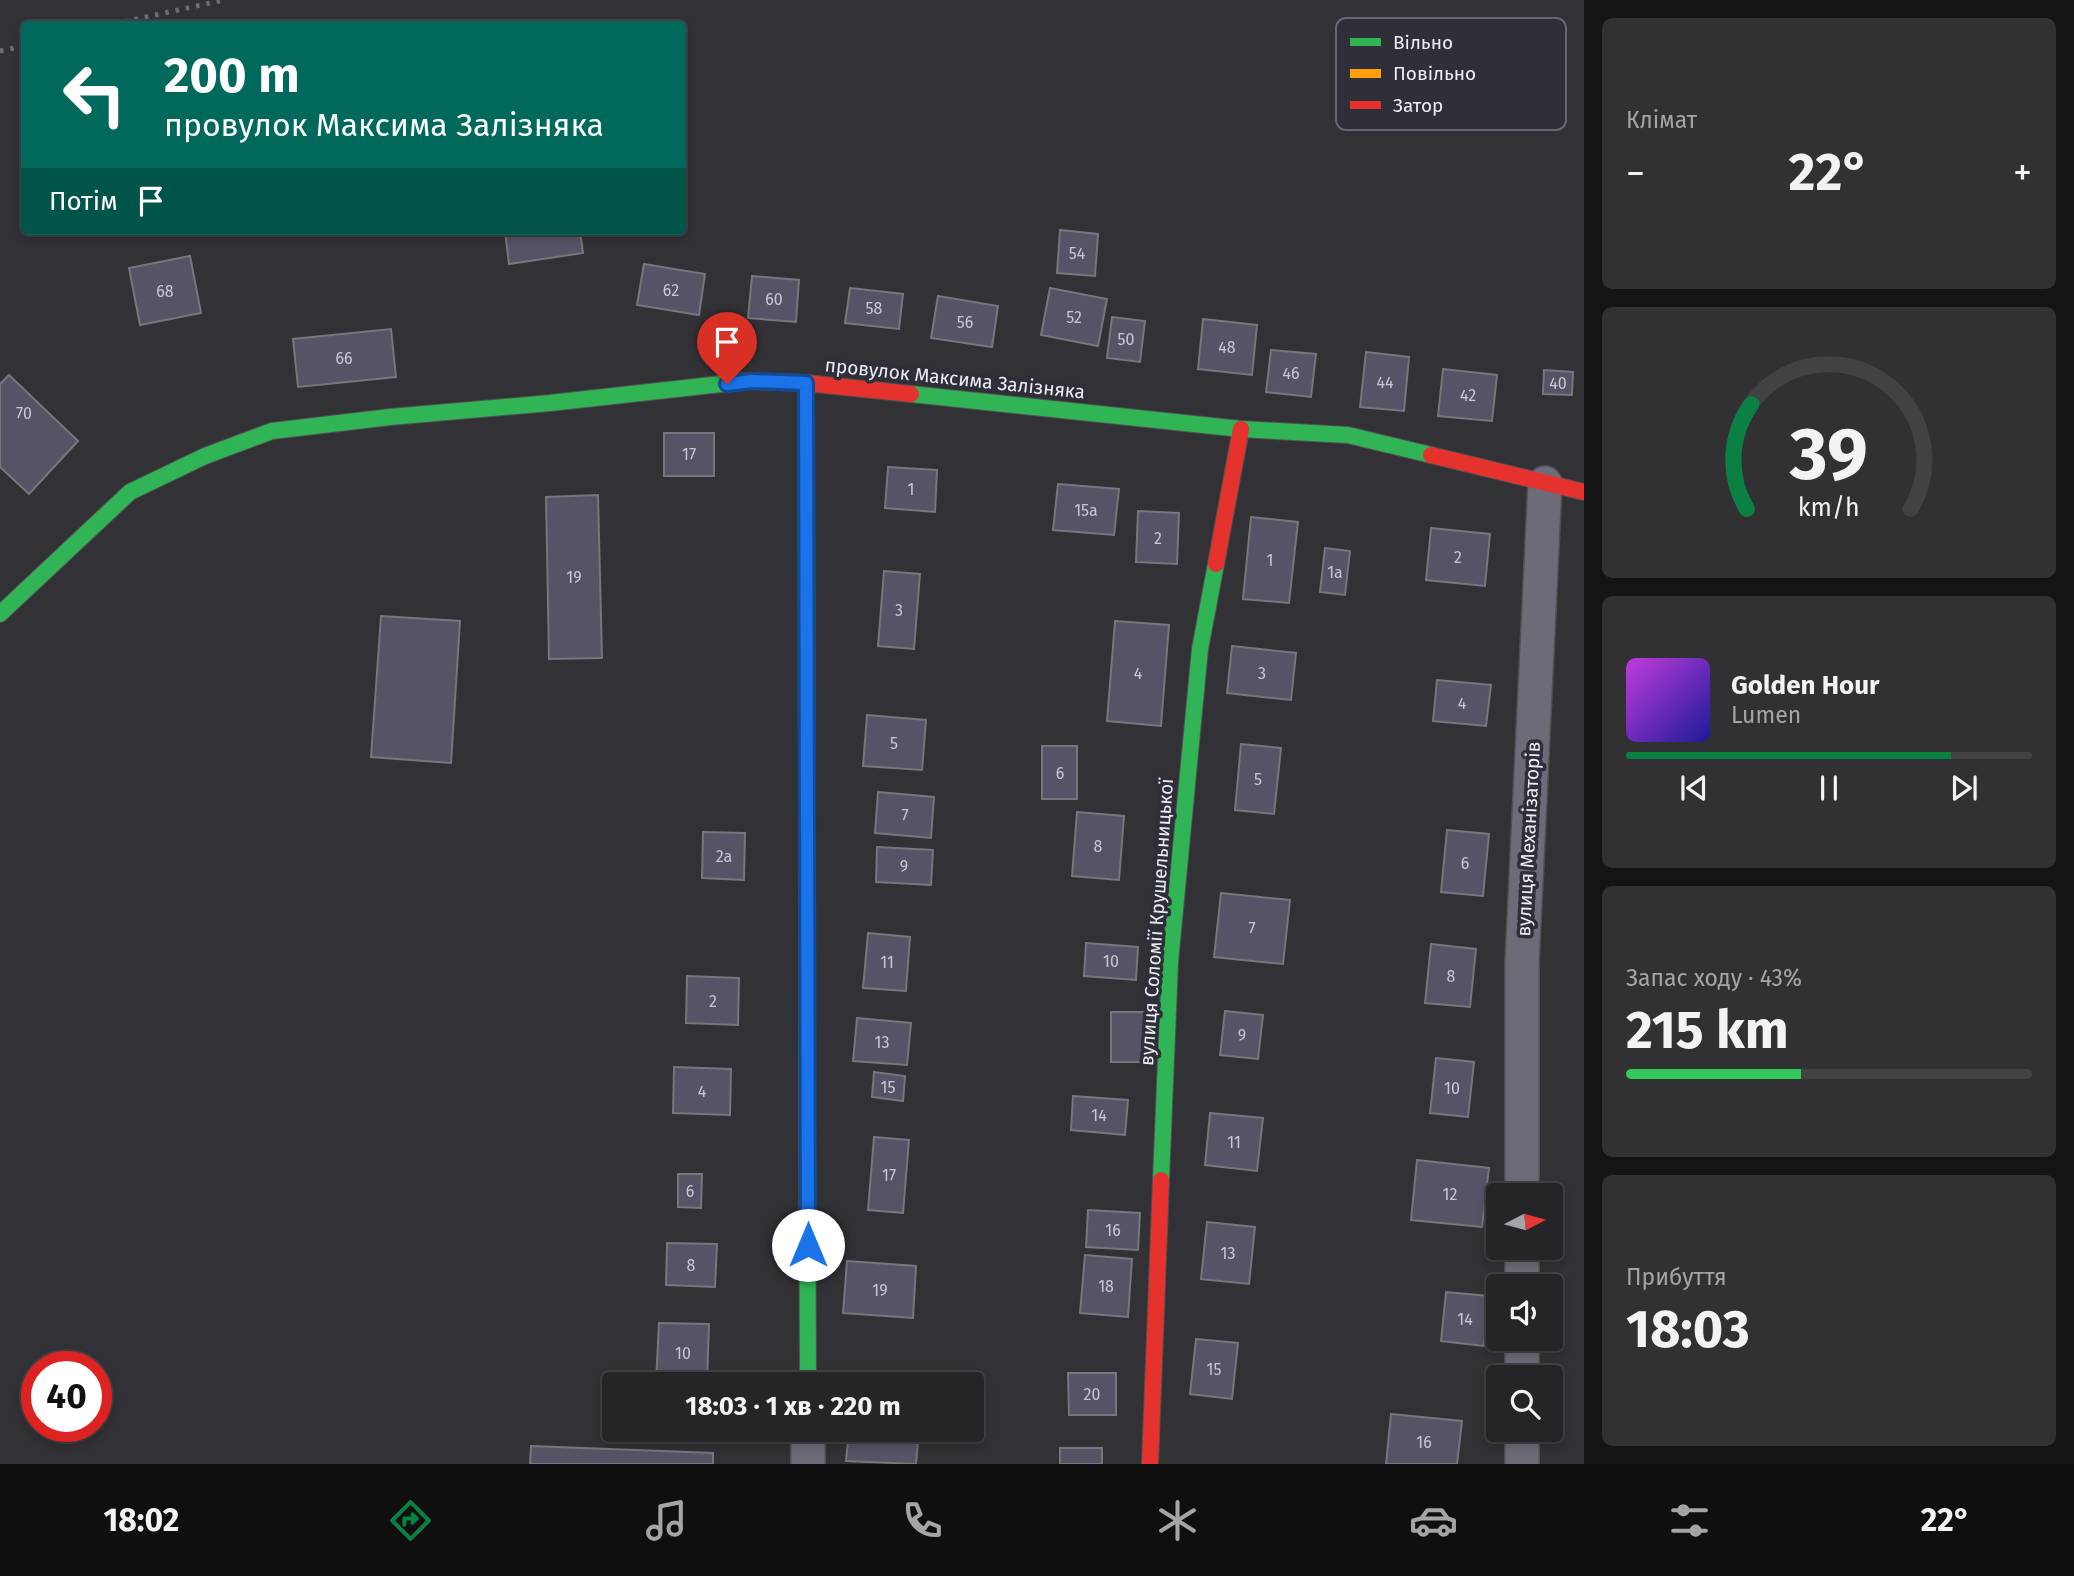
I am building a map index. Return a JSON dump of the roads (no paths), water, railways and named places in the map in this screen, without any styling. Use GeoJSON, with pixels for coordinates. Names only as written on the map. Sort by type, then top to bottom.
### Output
{"type":"FeatureCollection","features":[{"type":"Feature","properties":{"kind":"street","name":"провулок Максима Залізняка"},"geometry":{"type":"LineString","coordinates":[[0,614],[130,492],[205,456],[272,431],[752,381],[806,383],[1241,429],[1348,435],[1584,492]]}},
{"type":"Feature","properties":{"kind":"street"},"geometry":{"type":"LineString","coordinates":[[806,383],[808,1372]]}},
{"type":"Feature","properties":{"kind":"street","name":"вулиця Соломії Крушельницької"},"geometry":{"type":"LineString","coordinates":[[1150,1464],[1170,961],[1200,649],[1241,429]]}},
{"type":"Feature","properties":{"kind":"street","name":"вулиця Механізаторів"},"geometry":{"type":"LineString","coordinates":[[1522,1183],[1522,963],[1545,483]]}},
{"type":"Feature","properties":{"kind":"street"},"geometry":{"type":"LineString","coordinates":[[808,1442],[808,1464]]}},
{"type":"Feature","properties":{"kind":"street"},"geometry":{"type":"LineString","coordinates":[[1522,1442],[1522,1464]]}},
{"type":"Feature","properties":{"kind":"railway"},"geometry":{"type":"LineString","coordinates":[[128,21],[224,0]]}},
{"type":"Feature","properties":{"kind":"railway"},"geometry":{"type":"LineString","coordinates":[[0,51],[21,47]]}}]}
